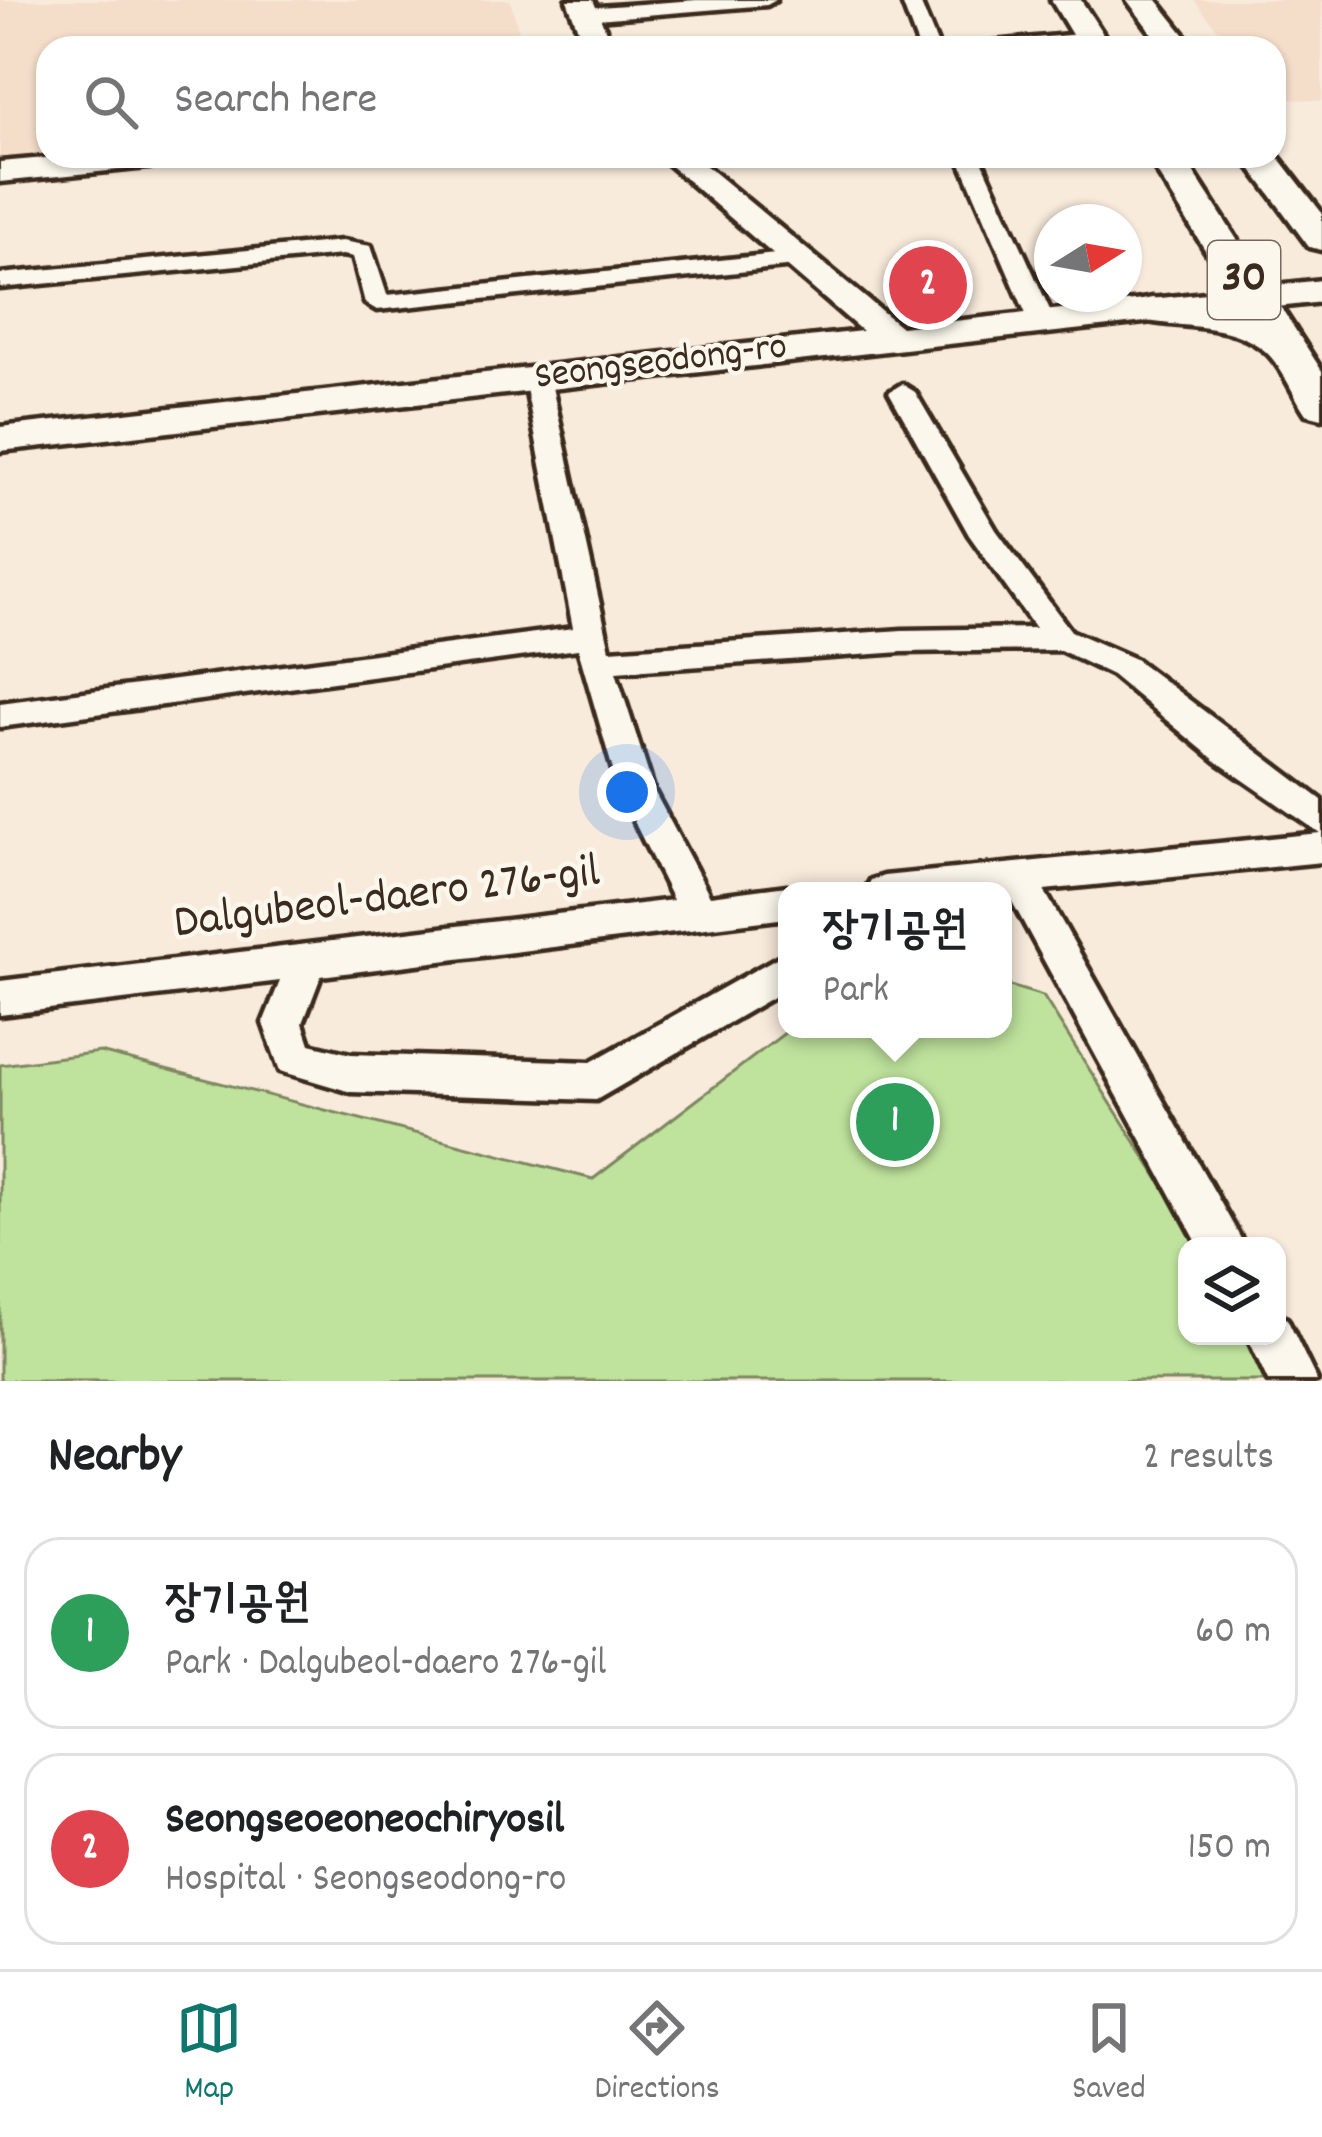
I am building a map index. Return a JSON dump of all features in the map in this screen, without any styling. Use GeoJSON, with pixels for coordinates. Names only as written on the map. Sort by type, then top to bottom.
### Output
{"type":"FeatureCollection","features":[{"type":"Feature","properties":{"kind":"main road"},"geometry":{"type":"LineString","coordinates":[[1066,0],[1089,36]]}},
{"type":"Feature","properties":{"kind":"main road"},"geometry":{"type":"LineString","coordinates":[[1142,0],[1170,36]]}},
{"type":"Feature","properties":{"kind":"main road"},"geometry":{"type":"LineString","coordinates":[[582,7],[594,36]]}},
{"type":"Feature","properties":{"kind":"main road"},"geometry":{"type":"LineString","coordinates":[[0,172],[42,168]]}},
{"type":"Feature","properties":{"kind":"main road"},"geometry":{"type":"LineString","coordinates":[[690,168],[891,338]]}},
{"type":"Feature","properties":{"kind":"main road","name":"30"},"geometry":{"type":"LineString","coordinates":[[1173,168],[1322,405]]}},
{"type":"Feature","properties":{"kind":"main road","name":"30"},"geometry":{"type":"LineString","coordinates":[[1269,168],[1322,239]]}},
{"type":"Feature","properties":{"kind":"main road"},"geometry":{"type":"LineString","coordinates":[[1274,168],[1322,206]]}},
{"type":"Feature","properties":{"kind":"main road"},"geometry":{"type":"LineString","coordinates":[[1152,310],[1213,282],[1222,244]]}},
{"type":"Feature","properties":{"kind":"main road","name":"Seongseodong-ro"},"geometry":{"type":"LineString","coordinates":[[0,439],[1322,292]]}},
{"type":"Feature","properties":{"kind":"main road"},"geometry":{"type":"LineString","coordinates":[[1152,310],[1246,321],[1285,345]]}},
{"type":"Feature","properties":{"kind":"street"},"geometry":{"type":"LineString","coordinates":[[582,7],[767,0]]}},
{"type":"Feature","properties":{"kind":"street"},"geometry":{"type":"LineString","coordinates":[[910,0],[924,36]]}},
{"type":"Feature","properties":{"kind":"street"},"geometry":{"type":"LineString","coordinates":[[974,168],[1042,321]]}},
{"type":"Feature","properties":{"kind":"street"},"geometry":{"type":"LineString","coordinates":[[0,280],[342,248],[363,251],[377,303],[795,259]]}},
{"type":"Feature","properties":{"kind":"street"},"geometry":{"type":"LineString","coordinates":[[537,378],[595,649],[665,862],[700,913]]}},
{"type":"Feature","properties":{"kind":"street"},"geometry":{"type":"LineString","coordinates":[[902,392],[984,535],[1060,639]]}},
{"type":"Feature","properties":{"kind":"street"},"geometry":{"type":"LineString","coordinates":[[0,715],[595,649],[1060,639],[1121,662],[1215,742],[1322,819]]}},
{"type":"Feature","properties":{"kind":"street"},"geometry":{"type":"LineString","coordinates":[[977,882],[1322,847]]}},
{"type":"Feature","properties":{"kind":"street"},"geometry":{"type":"LineString","coordinates":[[1018,878],[1218,1237]]}},
{"type":"Feature","properties":{"kind":"street","name":"Dalgubeol-daero 276-gil"},"geometry":{"type":"LineString","coordinates":[[0,998],[778,903]]}},
{"type":"Feature","properties":{"kind":"street"},"geometry":{"type":"LineString","coordinates":[[307,961],[283,1023],[294,1058],[351,1073],[596,1081],[778,975]]}},
{"type":"Feature","properties":{"kind":"street"},"geometry":{"type":"LineString","coordinates":[[1275,1345],[1293,1381]]}},
{"type":"Feature","properties":{"kind":"shaded area"},"geometry":{"type":"Polygon","coordinates":[[[0,0],[510,0],[520,36],[36,36],[36,168],[159,168],[0,182],[0,0]]]}},
{"type":"Feature","properties":{"kind":"shaded area"},"geometry":{"type":"Polygon","coordinates":[[[1194,0],[1322,0],[1322,101],[1286,99],[1286,36],[1223,36],[1194,0]]]}},
{"type":"Feature","properties":{"kind":"green space"},"geometry":{"type":"Polygon","coordinates":[[[1012,987],[1043,996],[1195,1237],[1178,1237],[1178,1345],[1264,1345],[1286,1381],[0,1381],[0,1065],[100,1052],[593,1179],[778,1038],[1012,1038],[1012,987]]]}},
{"type":"Feature","properties":{"kind":"place","name":"Seongseoeoneochiryosil"},"geometry":{"type":"Point","coordinates":[928,285]}},
{"type":"Feature","properties":{"kind":"place","name":"장기공원"},"geometry":{"type":"Point","coordinates":[895,1122]}}]}
